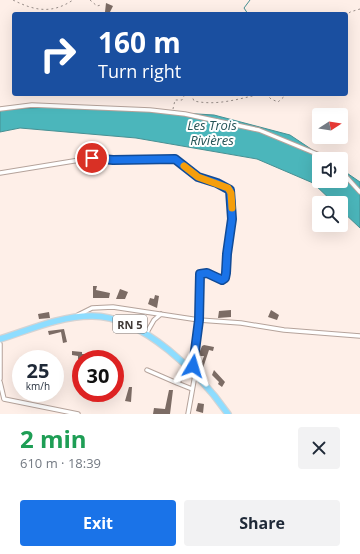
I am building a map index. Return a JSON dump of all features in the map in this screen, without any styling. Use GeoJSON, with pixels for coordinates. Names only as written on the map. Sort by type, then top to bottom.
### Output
{"type":"FeatureCollection","features":[{"type":"Feature","properties":{"kind":"main road","name":"RN 5"},"geometry":{"type":"LineString","coordinates":[[0,339],[61,319],[97,316],[118,319],[137,327],[192,371],[217,398],[228,414]]}},
{"type":"Feature","properties":{"kind":"street"},"geometry":{"type":"LineString","coordinates":[[0,109],[32,105],[172,113],[259,130],[312,152]]}},
{"type":"Feature","properties":{"kind":"street"},"geometry":{"type":"LineString","coordinates":[[0,173],[92,158],[128,160],[171,158],[198,177],[228,188],[231,193],[232,219],[226,273],[225,278],[222,280],[207,273],[200,274],[199,320],[188,414]]}},
{"type":"Feature","properties":{"kind":"street"},"geometry":{"type":"LineString","coordinates":[[348,179],[360,192]]}},
{"type":"Feature","properties":{"kind":"street"},"geometry":{"type":"LineString","coordinates":[[73,317],[92,308],[113,307],[199,320],[241,323],[284,330],[360,336]]}},
{"type":"Feature","properties":{"kind":"street"},"geometry":{"type":"LineString","coordinates":[[146,334],[154,320],[161,314]]}},
{"type":"Feature","properties":{"kind":"street"},"geometry":{"type":"LineString","coordinates":[[0,344],[0,380],[2,398],[78,414]]}},
{"type":"Feature","properties":{"kind":"street"},"geometry":{"type":"LineString","coordinates":[[147,370],[192,389]]}},
{"type":"Feature","properties":{"kind":"street"},"geometry":{"type":"LineString","coordinates":[[177,383],[192,371]]}},
{"type":"Feature","properties":{"kind":"path"},"geometry":{"type":"LineString","coordinates":[[13,0],[33,8],[46,9],[59,8],[73,0]]}},
{"type":"Feature","properties":{"kind":"path"},"geometry":{"type":"LineString","coordinates":[[90,0],[97,6],[101,5]]}},
{"type":"Feature","properties":{"kind":"path"},"geometry":{"type":"LineString","coordinates":[[348,14],[350,12],[360,9]]}},
{"type":"Feature","properties":{"kind":"path"},"geometry":{"type":"LineString","coordinates":[[172,113],[175,100],[182,100],[184,96]]}},
{"type":"Feature","properties":{"kind":"path"},"geometry":{"type":"LineString","coordinates":[[192,96],[194,101],[222,102],[254,96]]}},
{"type":"Feature","properties":{"kind":"path"},"geometry":{"type":"LineString","coordinates":[[268,96],[278,102],[285,96]]}},
{"type":"Feature","properties":{"kind":"water","name":"Les Trois Rivières"},"geometry":{"type":"Polygon","coordinates":[[[66,106],[214,115],[290,135],[316,152],[312,152],[312,183],[257,159],[136,138],[20,128],[0,132],[0,110],[66,106]]]}},
{"type":"Feature","properties":{"kind":"water","name":"Les Trois Rivières"},"geometry":{"type":"Polygon","coordinates":[[[348,174],[360,182],[360,228],[348,217],[348,196],[327,196],[318,188],[348,188],[348,174]]]}},
{"type":"Feature","properties":{"kind":"building"},"geometry":{"type":"Polygon","coordinates":[[[106,3],[113,6],[110,12],[105,12],[106,3]]]}},
{"type":"Feature","properties":{"kind":"building"},"geometry":{"type":"Polygon","coordinates":[[[93,286],[97,286],[96,290],[110,293],[109,298],[93,298],[93,286]]]}},
{"type":"Feature","properties":{"kind":"building"},"geometry":{"type":"Polygon","coordinates":[[[120,289],[128,292],[125,299],[116,299],[120,289]]]}},
{"type":"Feature","properties":{"kind":"building"},"geometry":{"type":"Polygon","coordinates":[[[155,295],[159,296],[157,308],[148,304],[150,298],[154,299],[155,295]]]}},
{"type":"Feature","properties":{"kind":"building"},"geometry":{"type":"Polygon","coordinates":[[[231,310],[231,317],[218,318],[219,311],[231,310]]]}},
{"type":"Feature","properties":{"kind":"building"},"geometry":{"type":"Polygon","coordinates":[[[271,310],[279,315],[277,320],[268,317],[271,310]]]}},
{"type":"Feature","properties":{"kind":"building"},"geometry":{"type":"Polygon","coordinates":[[[49,312],[50,318],[39,319],[38,314],[49,312]]]}},
{"type":"Feature","properties":{"kind":"building"},"geometry":{"type":"Polygon","coordinates":[[[64,329],[67,342],[63,343],[61,332],[49,335],[48,331],[64,329]]]}},
{"type":"Feature","properties":{"kind":"building"},"geometry":{"type":"Polygon","coordinates":[[[202,346],[214,347],[213,351],[209,350],[202,371],[195,368],[196,361],[201,364],[204,356],[198,356],[202,346]]]}},
{"type":"Feature","properties":{"kind":"building"},"geometry":{"type":"Polygon","coordinates":[[[214,370],[225,382],[222,387],[212,375],[214,370]]]}},
{"type":"Feature","properties":{"kind":"building"},"geometry":{"type":"Polygon","coordinates":[[[129,387],[132,387],[131,402],[125,401],[129,387]]]}},
{"type":"Feature","properties":{"kind":"building"},"geometry":{"type":"Polygon","coordinates":[[[169,390],[173,390],[170,414],[153,414],[154,408],[165,409],[169,390]]]}},
{"type":"Feature","properties":{"kind":"building"},"geometry":{"type":"Polygon","coordinates":[[[198,403],[204,404],[203,413],[196,411],[198,403]]]}},
{"type":"Feature","properties":{"kind":"waterway"},"geometry":{"type":"LineString","coordinates":[[247,12],[244,8],[250,0]]}},
{"type":"Feature","properties":{"kind":"slow traffic"},"geometry":{"type":"LineString","coordinates":[[184,166],[198,177],[228,188],[231,193],[232,208]]}},
{"type":"Feature","properties":{"kind":"route"},"geometry":{"type":"LineString","coordinates":[[92,158],[128,160],[171,158],[175,159],[198,177],[217,183],[230,190],[232,219],[225,278],[220,280],[204,272],[200,274],[198,302],[199,320],[193,366]]}}]}
